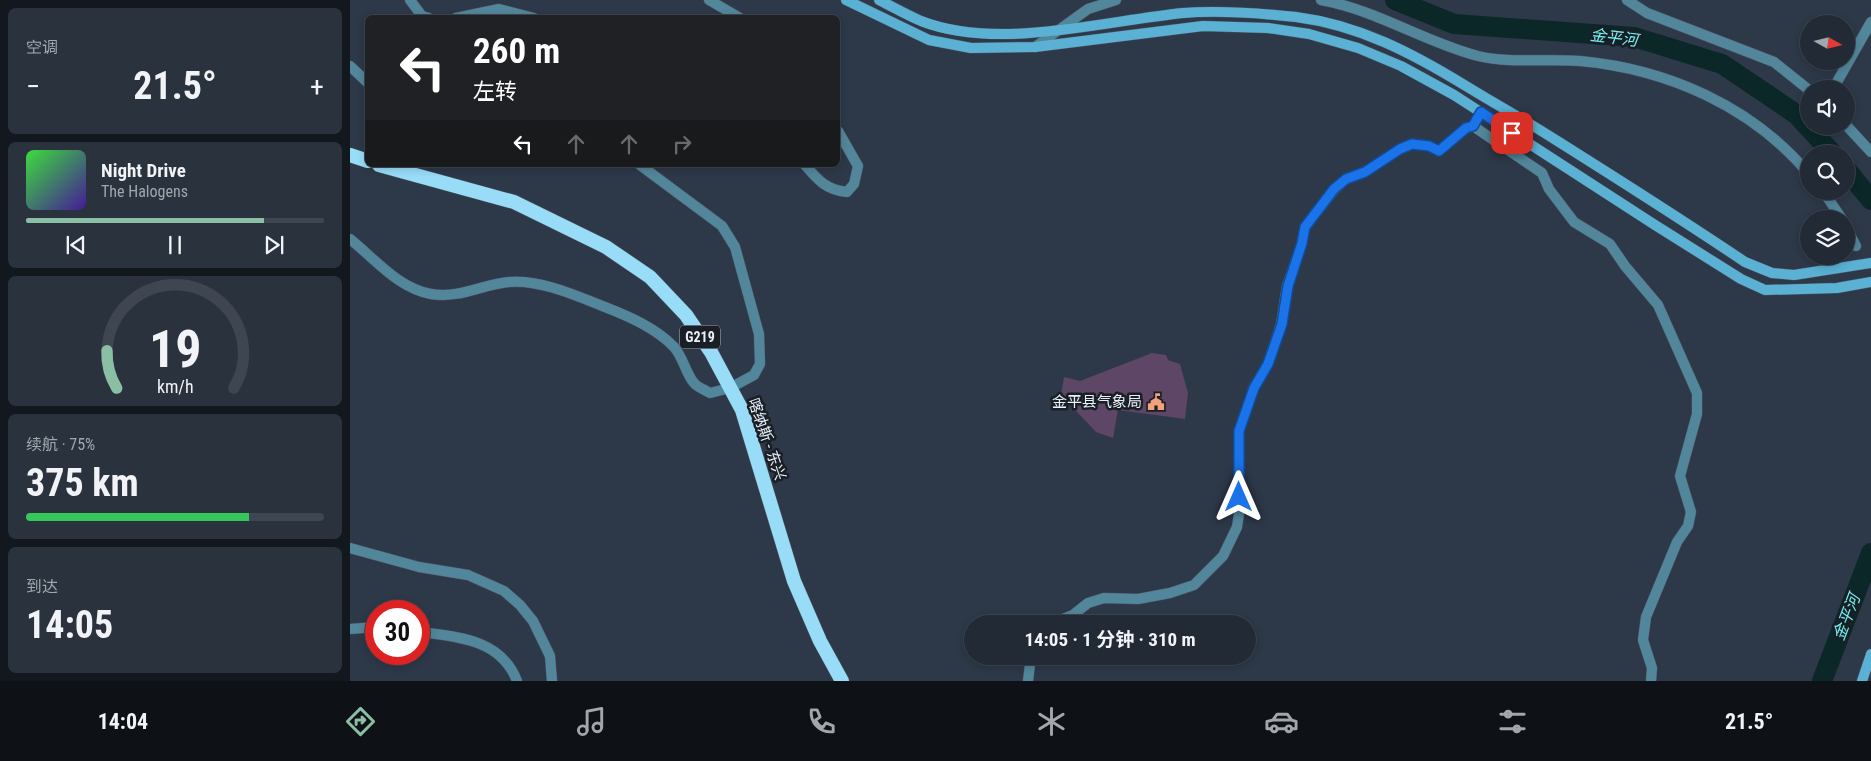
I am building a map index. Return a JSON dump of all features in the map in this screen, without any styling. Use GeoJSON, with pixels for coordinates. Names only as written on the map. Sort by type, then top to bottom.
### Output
{"type":"FeatureCollection","features":[{"type":"Feature","properties":{"kind":"highway"},"geometry":{"type":"LineString","coordinates":[[350,154],[365,160]]}},
{"type":"Feature","properties":{"kind":"highway","name":"喀纳斯 - 东兴"},"geometry":{"type":"LineString","coordinates":[[386,167],[514,202],[606,247],[650,277],[686,315],[711,352],[742,410],[794,581],[820,642],[842,681]]}},
{"type":"Feature","properties":{"kind":"main road"},"geometry":{"type":"LineString","coordinates":[[846,0],[929,40],[971,48],[1035,47],[1203,26],[1268,28],[1309,34],[1358,48],[1401,66],[1454,95],[1741,279],[1765,290],[1837,288],[1871,282]]}},
{"type":"Feature","properties":{"kind":"main road"},"geometry":{"type":"LineString","coordinates":[[879,0],[923,21],[960,30],[998,34],[1094,27],[1182,14],[1212,12],[1297,17],[1340,24],[1374,37],[1437,67],[1531,124],[1746,262],[1772,273],[1794,275],[1831,271],[1871,263]]}},
{"type":"Feature","properties":{"kind":"main road"},"geometry":{"type":"LineString","coordinates":[[1862,681],[1871,654]]}},
{"type":"Feature","properties":{"kind":"street"},"geometry":{"type":"LineString","coordinates":[[410,0],[421,15]]}},
{"type":"Feature","properties":{"kind":"street"},"geometry":{"type":"LineString","coordinates":[[709,0],[735,15]]}},
{"type":"Feature","properties":{"kind":"street"},"geometry":{"type":"LineString","coordinates":[[1035,47],[1088,9],[1116,0]]}},
{"type":"Feature","properties":{"kind":"street"},"geometry":{"type":"LineString","coordinates":[[1321,0],[1338,1],[1375,14],[1449,47],[1481,56],[1580,61],[1632,69],[1670,80],[1700,92],[1741,114],[1777,140],[1800,164]]}},
{"type":"Feature","properties":{"kind":"street"},"geometry":{"type":"LineString","coordinates":[[1627,0],[1647,13],[1774,62],[1800,83]]}},
{"type":"Feature","properties":{"kind":"street"},"geometry":{"type":"LineString","coordinates":[[470,15],[499,9],[522,15]]}},
{"type":"Feature","properties":{"kind":"street"},"geometry":{"type":"LineString","coordinates":[[1838,80],[1871,24]]}},
{"type":"Feature","properties":{"kind":"street"},"geometry":{"type":"LineString","coordinates":[[350,66],[365,80]]}},
{"type":"Feature","properties":{"kind":"street"},"geometry":{"type":"LineString","coordinates":[[1073,615],[1088,603],[1104,598],[1138,599],[1170,593],[1194,585],[1223,556],[1238,527],[1239,431],[1254,388],[1268,364],[1282,324],[1288,286],[1302,243],[1305,227],[1334,189],[1346,179],[1365,172],[1400,149],[1412,144],[1429,146],[1439,151],[1466,128],[1473,126],[1481,112]]}},
{"type":"Feature","properties":{"kind":"street"},"geometry":{"type":"LineString","coordinates":[[1473,126],[1542,173],[1549,189],[1574,222],[1610,244],[1625,266],[1658,305],[1696,392],[1698,414],[1680,476],[1691,512],[1688,526],[1677,542],[1652,597],[1646,617],[1643,640],[1652,668],[1651,681]]}},
{"type":"Feature","properties":{"kind":"street"},"geometry":{"type":"LineString","coordinates":[[808,167],[820,183],[832,191],[847,192],[854,184],[858,166],[840,134]]}},
{"type":"Feature","properties":{"kind":"street"},"geometry":{"type":"LineString","coordinates":[[1855,135],[1871,152]]}},
{"type":"Feature","properties":{"kind":"street"},"geometry":{"type":"LineString","coordinates":[[350,239],[392,276],[409,286],[430,294],[450,295],[511,282],[549,288],[606,307],[643,324],[674,347],[685,363],[694,383],[710,393],[730,388],[754,375],[760,364],[759,334],[736,247],[722,226],[643,167]]}},
{"type":"Feature","properties":{"kind":"street"},"geometry":{"type":"LineString","coordinates":[[350,548],[419,567],[468,574],[504,591],[533,620],[550,656],[552,681]]}},
{"type":"Feature","properties":{"kind":"street"},"geometry":{"type":"LineString","coordinates":[[350,628],[365,627]]}},
{"type":"Feature","properties":{"kind":"street"},"geometry":{"type":"LineString","coordinates":[[430,634],[484,645],[501,655],[513,671],[517,681]]}},
{"type":"Feature","properties":{"kind":"street"},"geometry":{"type":"LineString","coordinates":[[1028,681],[1030,665]]}},
{"type":"Feature","properties":{"kind":"shaded area"},"geometry":{"type":"Polygon","coordinates":[[[1152,353],[1166,355],[1168,360],[1180,364],[1188,393],[1185,419],[1118,410],[1113,438],[1096,432],[1061,395],[1064,377],[1080,381],[1152,353]]]}},
{"type":"Feature","properties":{"kind":"waterway","name":"金平河"},"geometry":{"type":"LineString","coordinates":[[1395,0],[1454,24],[1634,37],[1722,64],[1796,114],[1825,145]]}},
{"type":"Feature","properties":{"kind":"waterway","name":"金平河"},"geometry":{"type":"LineString","coordinates":[[1855,180],[1871,200]]}},
{"type":"Feature","properties":{"kind":"waterway","name":"金平河"},"geometry":{"type":"LineString","coordinates":[[1822,681],[1871,553]]}},
{"type":"Feature","properties":{"kind":"place","name":"金平县气象局"},"geometry":{"type":"Point","coordinates":[1156,402]}},
{"type":"Feature","properties":{"kind":"route"},"geometry":{"type":"LineString","coordinates":[[1239,497],[1239,431],[1254,388],[1268,364],[1282,324],[1288,286],[1302,243],[1305,227],[1334,189],[1346,179],[1365,172],[1400,149],[1412,144],[1429,146],[1439,151],[1466,128],[1473,126],[1481,112],[1512,133]]}}]}
